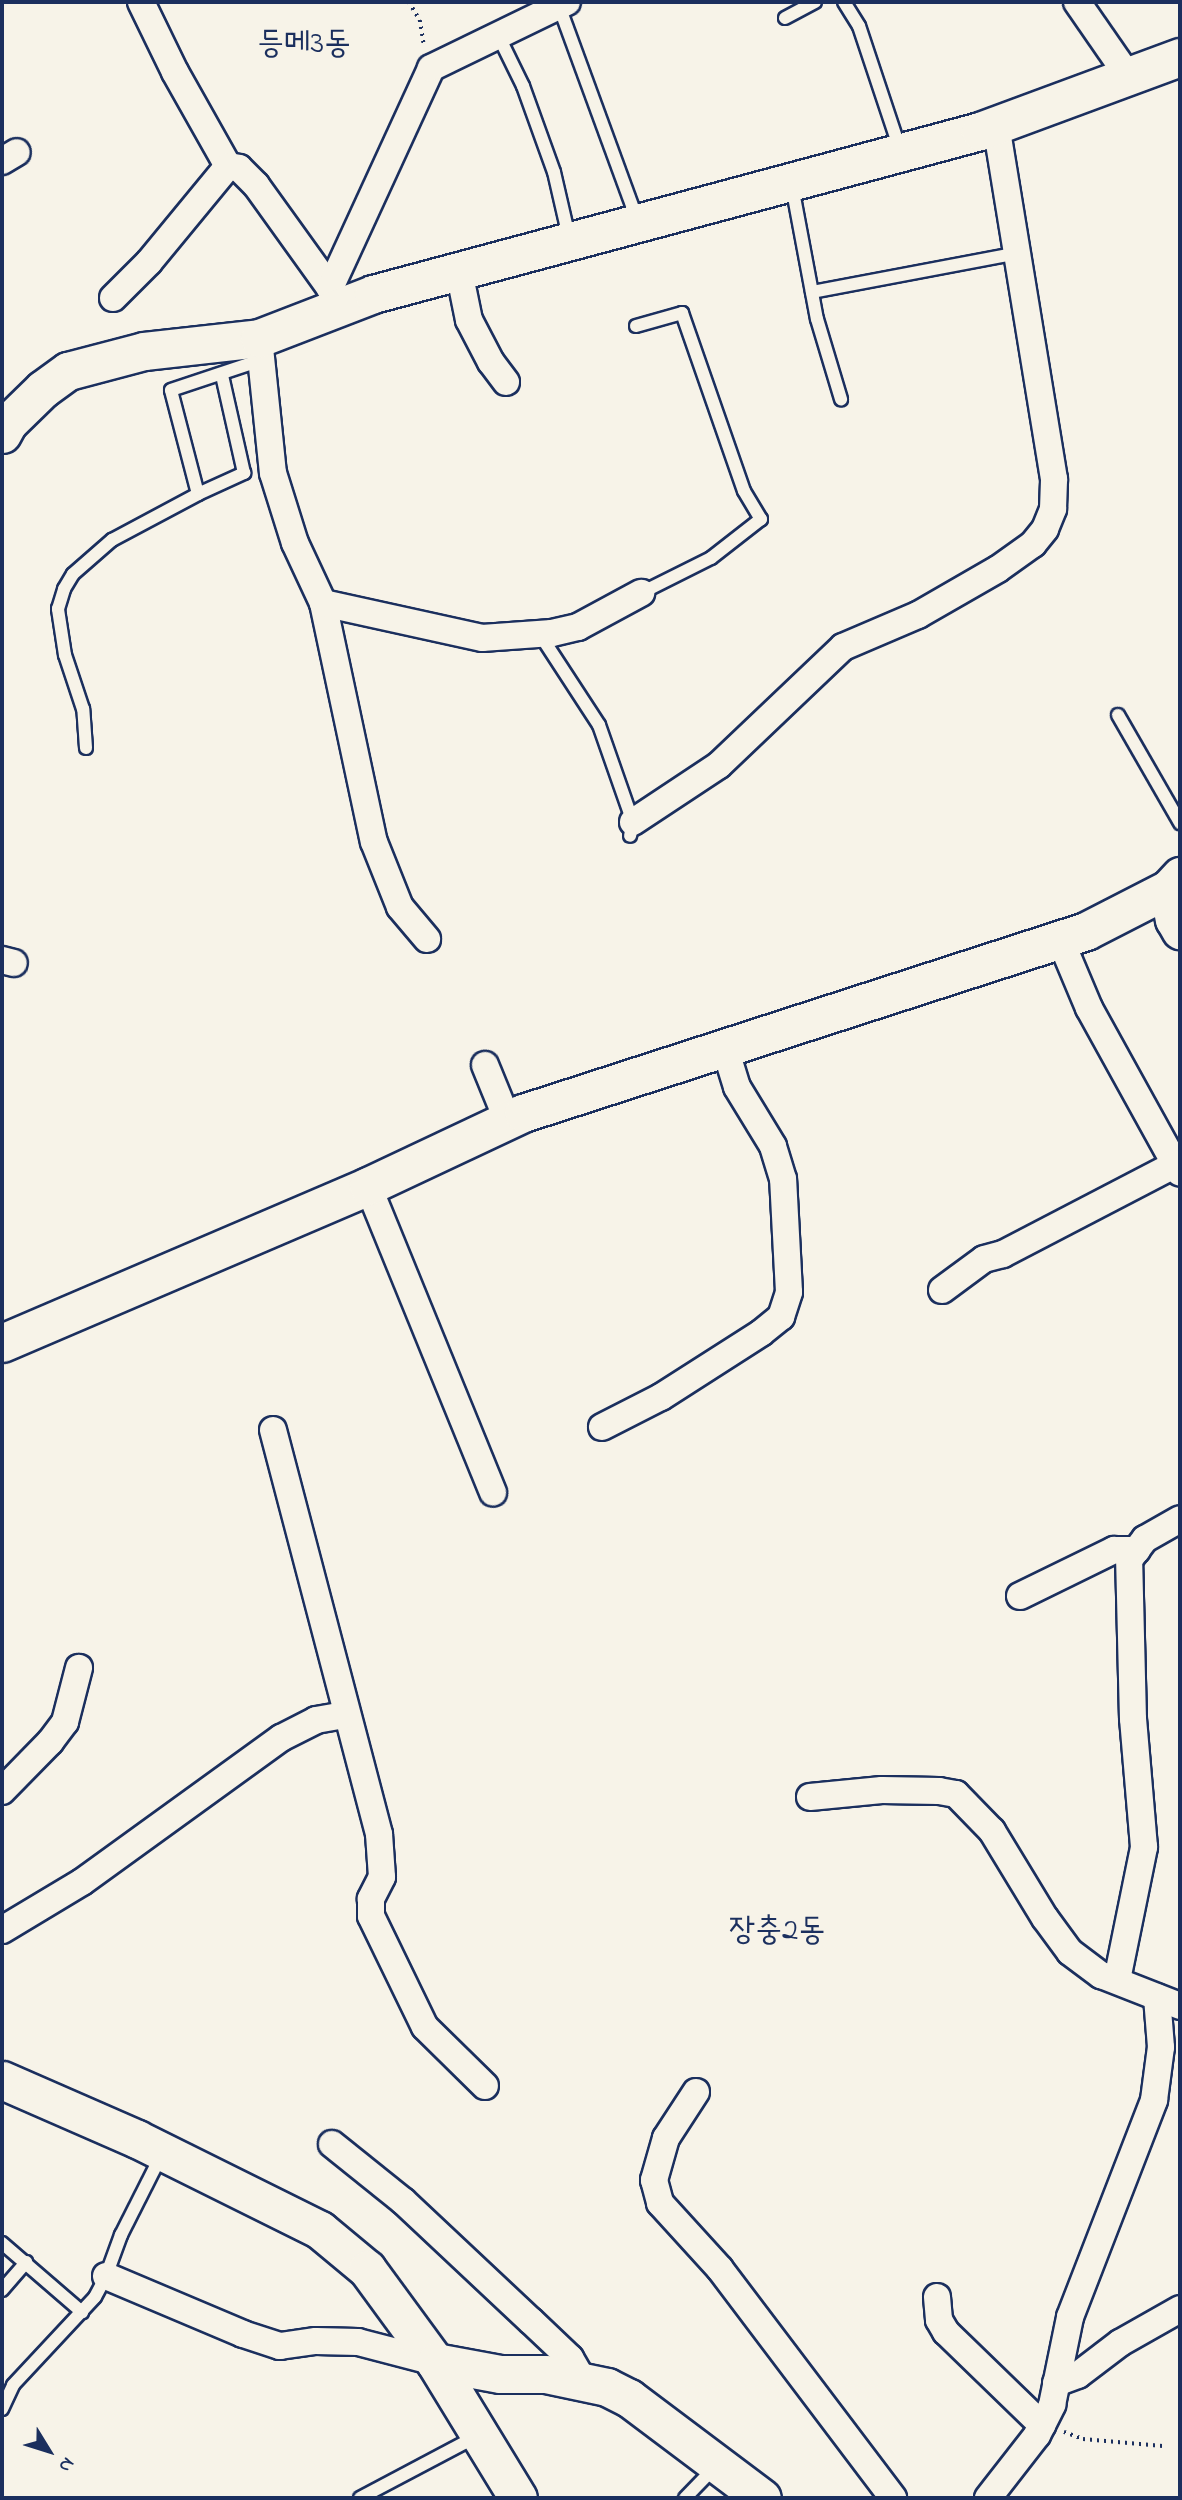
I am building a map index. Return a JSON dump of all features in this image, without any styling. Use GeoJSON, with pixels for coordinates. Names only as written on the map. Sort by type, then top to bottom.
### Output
{"type":"FeatureCollection","features":[{"type":"Feature","properties":{"kind":"street"},"geometry":{"type":"LineString","coordinates":[[141,2],[175,72],[228,166]]}},
{"type":"Feature","properties":{"kind":"street"},"geometry":{"type":"LineString","coordinates":[[1077,2],[1129,77]]}},
{"type":"Feature","properties":{"kind":"street"},"geometry":{"type":"LineString","coordinates":[[334,296],[431,68],[563,4]]}},
{"type":"Feature","properties":{"kind":"street"},"geometry":{"type":"LineString","coordinates":[[2,434],[8,423],[25,406],[68,371],[144,351],[260,349],[334,296],[459,271],[901,153],[996,125],[1180,57]]}},
{"type":"Feature","properties":{"kind":"street"},"geometry":{"type":"LineString","coordinates":[[631,829],[719,765],[843,647],[918,615],[998,569],[1033,544],[1045,529],[1053,509],[1054,479],[996,125]]}},
{"type":"Feature","properties":{"kind":"street"},"geometry":{"type":"LineString","coordinates":[[228,166],[239,168],[256,185],[334,296]]}},
{"type":"Feature","properties":{"kind":"street"},"geometry":{"type":"LineString","coordinates":[[113,298],[149,262],[228,166]]}},
{"type":"Feature","properties":{"kind":"street"},"geometry":{"type":"LineString","coordinates":[[459,271],[469,320],[491,362],[506,382]]}},
{"type":"Feature","properties":{"kind":"street"},"geometry":{"type":"LineString","coordinates":[[260,349],[273,473],[295,543],[323,603],[374,842],[400,907],[427,939]]}},
{"type":"Feature","properties":{"kind":"street"},"geometry":{"type":"LineString","coordinates":[[323,603],[482,638],[552,634],[578,626],[641,593]]}},
{"type":"Feature","properties":{"kind":"street"},"geometry":{"type":"LineString","coordinates":[[2,1343],[368,1186],[507,1119],[1176,901]]}},
{"type":"Feature","properties":{"kind":"street"},"geometry":{"type":"LineString","coordinates":[[942,1290],[984,1259],[1003,1254],[1178,1169],[1089,1008],[1060,939]]}},
{"type":"Feature","properties":{"kind":"street"},"geometry":{"type":"LineString","coordinates":[[602,1427],[661,1397],[761,1333],[781,1317],[789,1292],[783,1179],[773,1146],[737,1087],[725,1048]]}},
{"type":"Feature","properties":{"kind":"street"},"geometry":{"type":"LineString","coordinates":[[485,1065],[507,1119]]}},
{"type":"Feature","properties":{"kind":"street"},"geometry":{"type":"LineString","coordinates":[[368,1186],[493,1493]]}},
{"type":"Feature","properties":{"kind":"street"},"geometry":{"type":"LineString","coordinates":[[273,1430],[345,1715],[379,1834],[382,1877],[371,1899],[371,1916],[425,2027],[485,2086]]}},
{"type":"Feature","properties":{"kind":"street"},"geometry":{"type":"LineString","coordinates":[[1117,1980],[1143,1847],[1133,1719],[1129,1560],[1145,1539],[1180,1519]]}},
{"type":"Feature","properties":{"kind":"street"},"geometry":{"type":"LineString","coordinates":[[1020,1596],[1115,1550],[1137,1550]]}},
{"type":"Feature","properties":{"kind":"street"},"geometry":{"type":"LineString","coordinates":[[2,1791],[50,1742],[65,1722],[79,1668]]}},
{"type":"Feature","properties":{"kind":"street"},"geometry":{"type":"LineString","coordinates":[[2,1930],[82,1882],[281,1738],[316,1720],[345,1715]]}},
{"type":"Feature","properties":{"kind":"street"},"geometry":{"type":"LineString","coordinates":[[810,1797],[882,1790],[956,1794],[992,1831],[1045,1918],[1070,1952],[1101,1975],[1169,2001],[1154,2100],[1070,2317],[1052,2405],[1042,2425],[988,2498]]}},
{"type":"Feature","properties":{"kind":"street"},"geometry":{"type":"LineString","coordinates":[[2,2080],[163,2152],[320,2230],[367,2269],[435,2362],[518,2498]]}},
{"type":"Feature","properties":{"kind":"street"},"geometry":{"type":"LineString","coordinates":[[696,2092],[666,2138],[654,2180],[660,2203],[720,2269],[892,2498]]}},
{"type":"Feature","properties":{"kind":"street"},"geometry":{"type":"LineString","coordinates":[[332,2144],[403,2201],[521,2312],[569,2358],[584,2382]]}},
{"type":"Feature","properties":{"kind":"street"},"geometry":{"type":"LineString","coordinates":[[106,2276],[243,2334],[280,2346],[316,2341],[358,2342],[435,2362],[500,2374],[545,2374],[607,2387],[629,2398],[762,2498]]}},
{"type":"Feature","properties":{"kind":"street"},"geometry":{"type":"LineString","coordinates":[[937,2297],[939,2320],[946,2332],[1042,2425]]}},
{"type":"Feature","properties":{"kind":"street"},"geometry":{"type":"LineString","coordinates":[[1056,2384],[1078,2375],[1120,2343],[1180,2309]]}},
{"type":"Feature","properties":{"kind":"lane"},"geometry":{"type":"LineString","coordinates":[[785,18],[816,2]]}},
{"type":"Feature","properties":{"kind":"lane"},"geometry":{"type":"LineString","coordinates":[[844,2],[859,26],[901,153]]}},
{"type":"Feature","properties":{"kind":"lane"},"geometry":{"type":"LineString","coordinates":[[563,4],[638,223]]}},
{"type":"Feature","properties":{"kind":"lane"},"geometry":{"type":"LineString","coordinates":[[498,35],[523,86],[554,172],[570,241]]}},
{"type":"Feature","properties":{"kind":"lane"},"geometry":{"type":"LineString","coordinates":[[791,183],[812,292],[841,399]]}},
{"type":"Feature","properties":{"kind":"lane"},"geometry":{"type":"LineString","coordinates":[[812,292],[1018,253]]}},
{"type":"Feature","properties":{"kind":"lane"},"geometry":{"type":"LineString","coordinates":[[636,326],[682,313],[744,491],[761,519],[711,558],[641,593]]}},
{"type":"Feature","properties":{"kind":"lane"},"geometry":{"type":"LineString","coordinates":[[198,494],[172,390],[222,376],[260,349]]}},
{"type":"Feature","properties":{"kind":"lane"},"geometry":{"type":"LineString","coordinates":[[86,748],[83,709],[65,655],[58,609],[64,589],[73,574],[112,540],[244,473],[222,376]]}},
{"type":"Feature","properties":{"kind":"lane"},"geometry":{"type":"LineString","coordinates":[[539,633],[599,725],[631,829]]}},
{"type":"Feature","properties":{"kind":"lane"},"geometry":{"type":"LineString","coordinates":[[1118,715],[1180,823]]}},
{"type":"Feature","properties":{"kind":"lane"},"geometry":{"type":"LineString","coordinates":[[2,2409],[13,2385],[82,2312],[106,2276],[121,2235],[163,2152]]}},
{"type":"Feature","properties":{"kind":"lane"},"geometry":{"type":"LineString","coordinates":[[2,2243],[82,2312]]}},
{"type":"Feature","properties":{"kind":"lane"},"geometry":{"type":"LineString","coordinates":[[2,2290],[26,2262]]}},
{"type":"Feature","properties":{"kind":"lane"},"geometry":{"type":"LineString","coordinates":[[360,2498],[479,2435]]}},
{"type":"Feature","properties":{"kind":"lane"},"geometry":{"type":"LineString","coordinates":[[685,2498],[718,2464]]}},
{"type":"Feature","properties":{"kind":"path"},"geometry":{"type":"LineString","coordinates":[[409,2],[420,20],[431,68]]}},
{"type":"Feature","properties":{"kind":"path"},"geometry":{"type":"LineString","coordinates":[[1042,2425],[1083,2439],[1163,2446]]}},
{"type":"Feature","properties":{"kind":"district","name":"등메3동"},"geometry":{"type":"Point","coordinates":[304,45]}},
{"type":"Feature","properties":{"kind":"district","name":"장충2동"},"geometry":{"type":"Point","coordinates":[777,1932]}}]}
